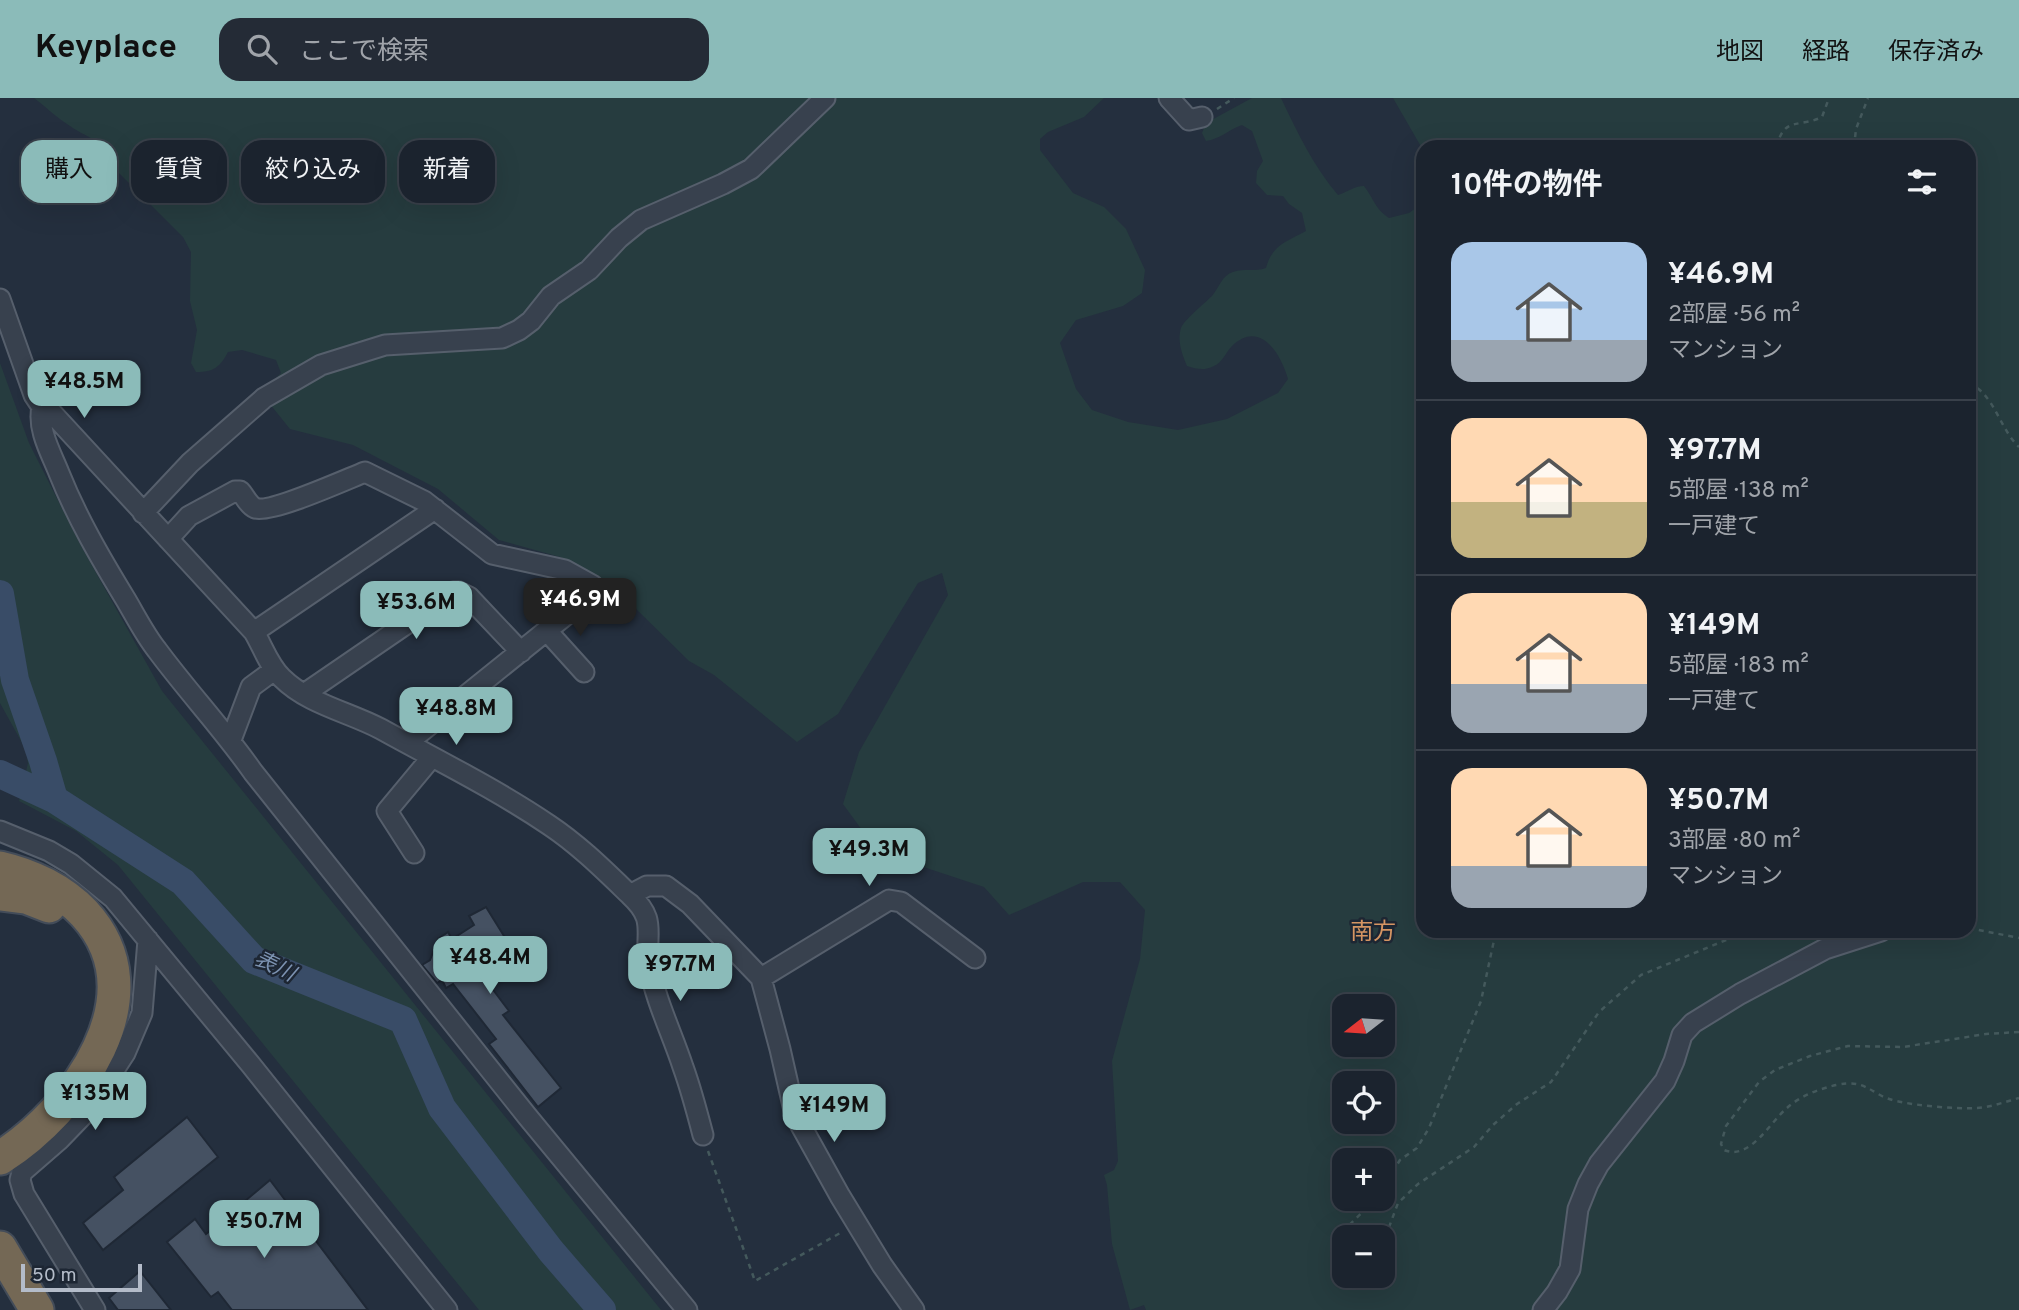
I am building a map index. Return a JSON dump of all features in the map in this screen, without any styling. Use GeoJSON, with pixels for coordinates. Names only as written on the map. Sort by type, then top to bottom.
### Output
{"type":"FeatureCollection","features":[{"type":"Feature","properties":{"kind":"highway"},"geometry":{"type":"LineString","coordinates":[[0,868],[37,881],[59,892],[76,906],[107,945],[114,972],[114,999],[104,1037],[93,1061],[80,1082],[55,1110],[0,1158]]}},
{"type":"Feature","properties":{"kind":"highway"},"geometry":{"type":"LineString","coordinates":[[0,894],[26,897],[63,915],[90,951],[97,976],[96,1003],[90,1031],[78,1056],[44,1103],[0,1139]]}},
{"type":"Feature","properties":{"kind":"highway"},"geometry":{"type":"LineString","coordinates":[[0,1248],[37,1310]]}},
{"type":"Feature","properties":{"kind":"highway"},"geometry":{"type":"LineString","coordinates":[[0,1275],[22,1310]]}},
{"type":"Feature","properties":{"kind":"street"},"geometry":{"type":"LineString","coordinates":[[143,513],[190,463],[264,398],[321,365],[385,345],[502,338],[519,330],[531,321],[551,296],[589,270],[619,238],[642,220],[751,169],[825,98]]}},
{"type":"Feature","properties":{"kind":"street"},"geometry":{"type":"LineString","coordinates":[[1169,98],[1189,120],[1202,117]]}},
{"type":"Feature","properties":{"kind":"street"},"geometry":{"type":"LineString","coordinates":[[0,299],[4,337],[42,407],[52,413],[254,632],[274,670],[304,694],[407,743],[549,825],[592,858],[640,904],[648,918],[647,948],[655,992],[683,1066],[703,1135]]}},
{"type":"Feature","properties":{"kind":"street"},"geometry":{"type":"LineString","coordinates":[[42,407],[42,425],[78,517],[155,647],[432,998],[687,1310]]}},
{"type":"Feature","properties":{"kind":"street"},"geometry":{"type":"LineString","coordinates":[[168,539],[189,516],[235,491],[240,491],[251,505],[261,509],[314,494],[365,472],[424,500],[492,554],[565,570],[597,590],[407,743]]}},
{"type":"Feature","properties":{"kind":"street"},"geometry":{"type":"LineString","coordinates":[[254,632],[435,509]]}},
{"type":"Feature","properties":{"kind":"street"},"geometry":{"type":"LineString","coordinates":[[304,694],[453,592],[469,597],[521,652]]}},
{"type":"Feature","properties":{"kind":"street"},"geometry":{"type":"LineString","coordinates":[[547,631],[584,672]]}},
{"type":"Feature","properties":{"kind":"street"},"geometry":{"type":"LineString","coordinates":[[231,740],[251,687],[274,670]]}},
{"type":"Feature","properties":{"kind":"street"},"geometry":{"type":"LineString","coordinates":[[414,853],[387,811],[432,757]]}},
{"type":"Feature","properties":{"kind":"street"},"geometry":{"type":"LineString","coordinates":[[0,831],[49,851],[71,864],[113,898],[447,1310]]}},
{"type":"Feature","properties":{"kind":"street"},"geometry":{"type":"LineString","coordinates":[[630,895],[648,886],[666,886],[698,911],[761,978],[795,1115],[857,1224],[914,1310]]}},
{"type":"Feature","properties":{"kind":"street"},"geometry":{"type":"LineString","coordinates":[[761,978],[889,900],[901,902],[975,958]]}},
{"type":"Feature","properties":{"kind":"street"},"geometry":{"type":"LineString","coordinates":[[1543,1310],[1570,1269],[1578,1209],[1588,1184],[1599,1164],[1665,1081],[1682,1035],[1693,1023],[1753,987],[1825,949],[1859,938]]}},
{"type":"Feature","properties":{"kind":"street"},"geometry":{"type":"LineString","coordinates":[[94,1310],[24,1194],[20,1180],[22,1172],[88,1110],[125,1053],[142,1013],[148,940]]}},
{"type":"Feature","properties":{"kind":"path"},"geometry":{"type":"LineString","coordinates":[[1778,140],[1787,126],[1810,123],[1822,117],[1829,98]]}},
{"type":"Feature","properties":{"kind":"path"},"geometry":{"type":"LineString","coordinates":[[1855,140],[1856,129],[1868,98]]}},
{"type":"Feature","properties":{"kind":"path"},"geometry":{"type":"LineString","coordinates":[[1976,386],[1981,388],[2004,428],[2019,447]]}},
{"type":"Feature","properties":{"kind":"path"},"geometry":{"type":"LineString","coordinates":[[1976,929],[2019,938]]}},
{"type":"Feature","properties":{"kind":"path"},"geometry":{"type":"LineString","coordinates":[[1395,1168],[1400,1160],[1417,1148],[1429,1128],[1481,1002],[1495,938]]}},
{"type":"Feature","properties":{"kind":"path"},"geometry":{"type":"LineString","coordinates":[[1390,1225],[1398,1203],[1418,1184],[1474,1147],[1493,1125],[1517,1104],[1551,1082],[1599,1012],[1641,975],[1731,938]]}},
{"type":"Feature","properties":{"kind":"path"},"geometry":{"type":"LineString","coordinates":[[2019,1032],[1986,1034],[1903,1047],[1848,1046],[1810,1056],[1775,1070],[1759,1082],[1726,1126],[1721,1144],[1724,1150],[1740,1152],[1761,1136],[1788,1106],[1820,1089],[1847,1083],[1866,1085],[1885,1098],[1911,1103],[1977,1108],[2019,1098]]}},
{"type":"Feature","properties":{"kind":"path"},"geometry":{"type":"LineString","coordinates":[[703,1135],[755,1281],[857,1224]]}},
{"type":"Feature","properties":{"kind":"path"},"geometry":{"type":"LineString","coordinates":[[1349,1225],[1362,1211]]}},
{"type":"Feature","properties":{"kind":"green space"},"geometry":{"type":"Polygon","coordinates":[[[34,98],[1104,98],[1084,117],[1048,132],[1040,139],[1040,150],[1073,193],[1104,207],[1126,229],[1145,270],[1142,293],[1123,306],[1076,320],[1060,343],[1076,389],[1092,410],[1128,422],[1178,430],[1227,419],[1278,393],[1288,379],[1275,350],[1260,338],[1252,336],[1242,339],[1232,346],[1217,365],[1201,369],[1187,366],[1180,338],[1183,325],[1212,296],[1226,276],[1237,271],[1266,268],[1276,249],[1306,231],[1302,213],[1283,196],[1267,195],[1256,183],[1257,171],[1263,161],[1252,131],[1242,125],[1206,141],[1202,133],[1206,123],[1252,98],[1281,98],[1314,161],[1338,195],[1364,186],[1389,218],[1409,213],[1416,208],[1416,938],[1976,938],[1976,140],[1417,140],[1393,98],[2019,98],[2019,1310],[1146,1310],[1144,1305],[1130,1310],[1112,1244],[1104,1175],[1114,1170],[1118,1161],[1112,1061],[1140,959],[1145,910],[1120,882],[1083,882],[1009,915],[984,887],[878,852],[843,804],[859,752],[948,595],[942,573],[918,583],[838,714],[797,742],[714,675],[689,661],[627,600],[588,572],[560,557],[499,540],[438,489],[353,445],[290,429],[261,393],[281,373],[276,360],[242,350],[228,352],[216,368],[196,372],[191,363],[197,330],[190,301],[191,252],[183,237],[149,203],[227,203],[227,140],[131,140],[131,185],[117,171],[117,140],[90,138],[65,123],[34,98]]]}},
{"type":"Feature","properties":{"kind":"green space"},"geometry":{"type":"Polygon","coordinates":[[[0,363],[29,443],[80,544],[162,691],[661,1310],[479,1310],[118,865],[76,831],[19,801],[28,763],[26,750],[0,703],[0,363]]]}},
{"type":"Feature","properties":{"kind":"building"},"geometry":{"type":"Polygon","coordinates":[[[486,907],[517,957],[485,979],[509,1011],[503,1015],[561,1088],[538,1107],[489,1044],[496,1039],[453,984],[446,988],[442,980],[437,983],[422,965],[430,960],[438,939],[448,932],[452,939],[474,925],[469,916],[486,907]]]}},
{"type":"Feature","properties":{"kind":"building"},"geometry":{"type":"Polygon","coordinates":[[[187,1117],[218,1157],[103,1250],[83,1223],[123,1190],[114,1177],[187,1117]]]}},
{"type":"Feature","properties":{"kind":"building"},"geometry":{"type":"Polygon","coordinates":[[[270,1180],[368,1310],[232,1310],[218,1292],[211,1297],[167,1242],[195,1219],[206,1234],[270,1180]]]}},
{"type":"Feature","properties":{"kind":"building"},"geometry":{"type":"Polygon","coordinates":[[[140,1271],[171,1310],[118,1310],[109,1298],[140,1271]]]}},
{"type":"Feature","properties":{"kind":"waterway","name":"表川"},"geometry":{"type":"LineString","coordinates":[[0,594],[15,680],[54,799]]}},
{"type":"Feature","properties":{"kind":"waterway","name":"表川"},"geometry":{"type":"LineString","coordinates":[[0,774],[54,799],[183,882],[254,960],[403,1020],[442,1108],[551,1251],[602,1310]]}},
{"type":"Feature","properties":{"kind":"district","name":"南方"},"geometry":{"type":"Point","coordinates":[1373,931]}}]}
